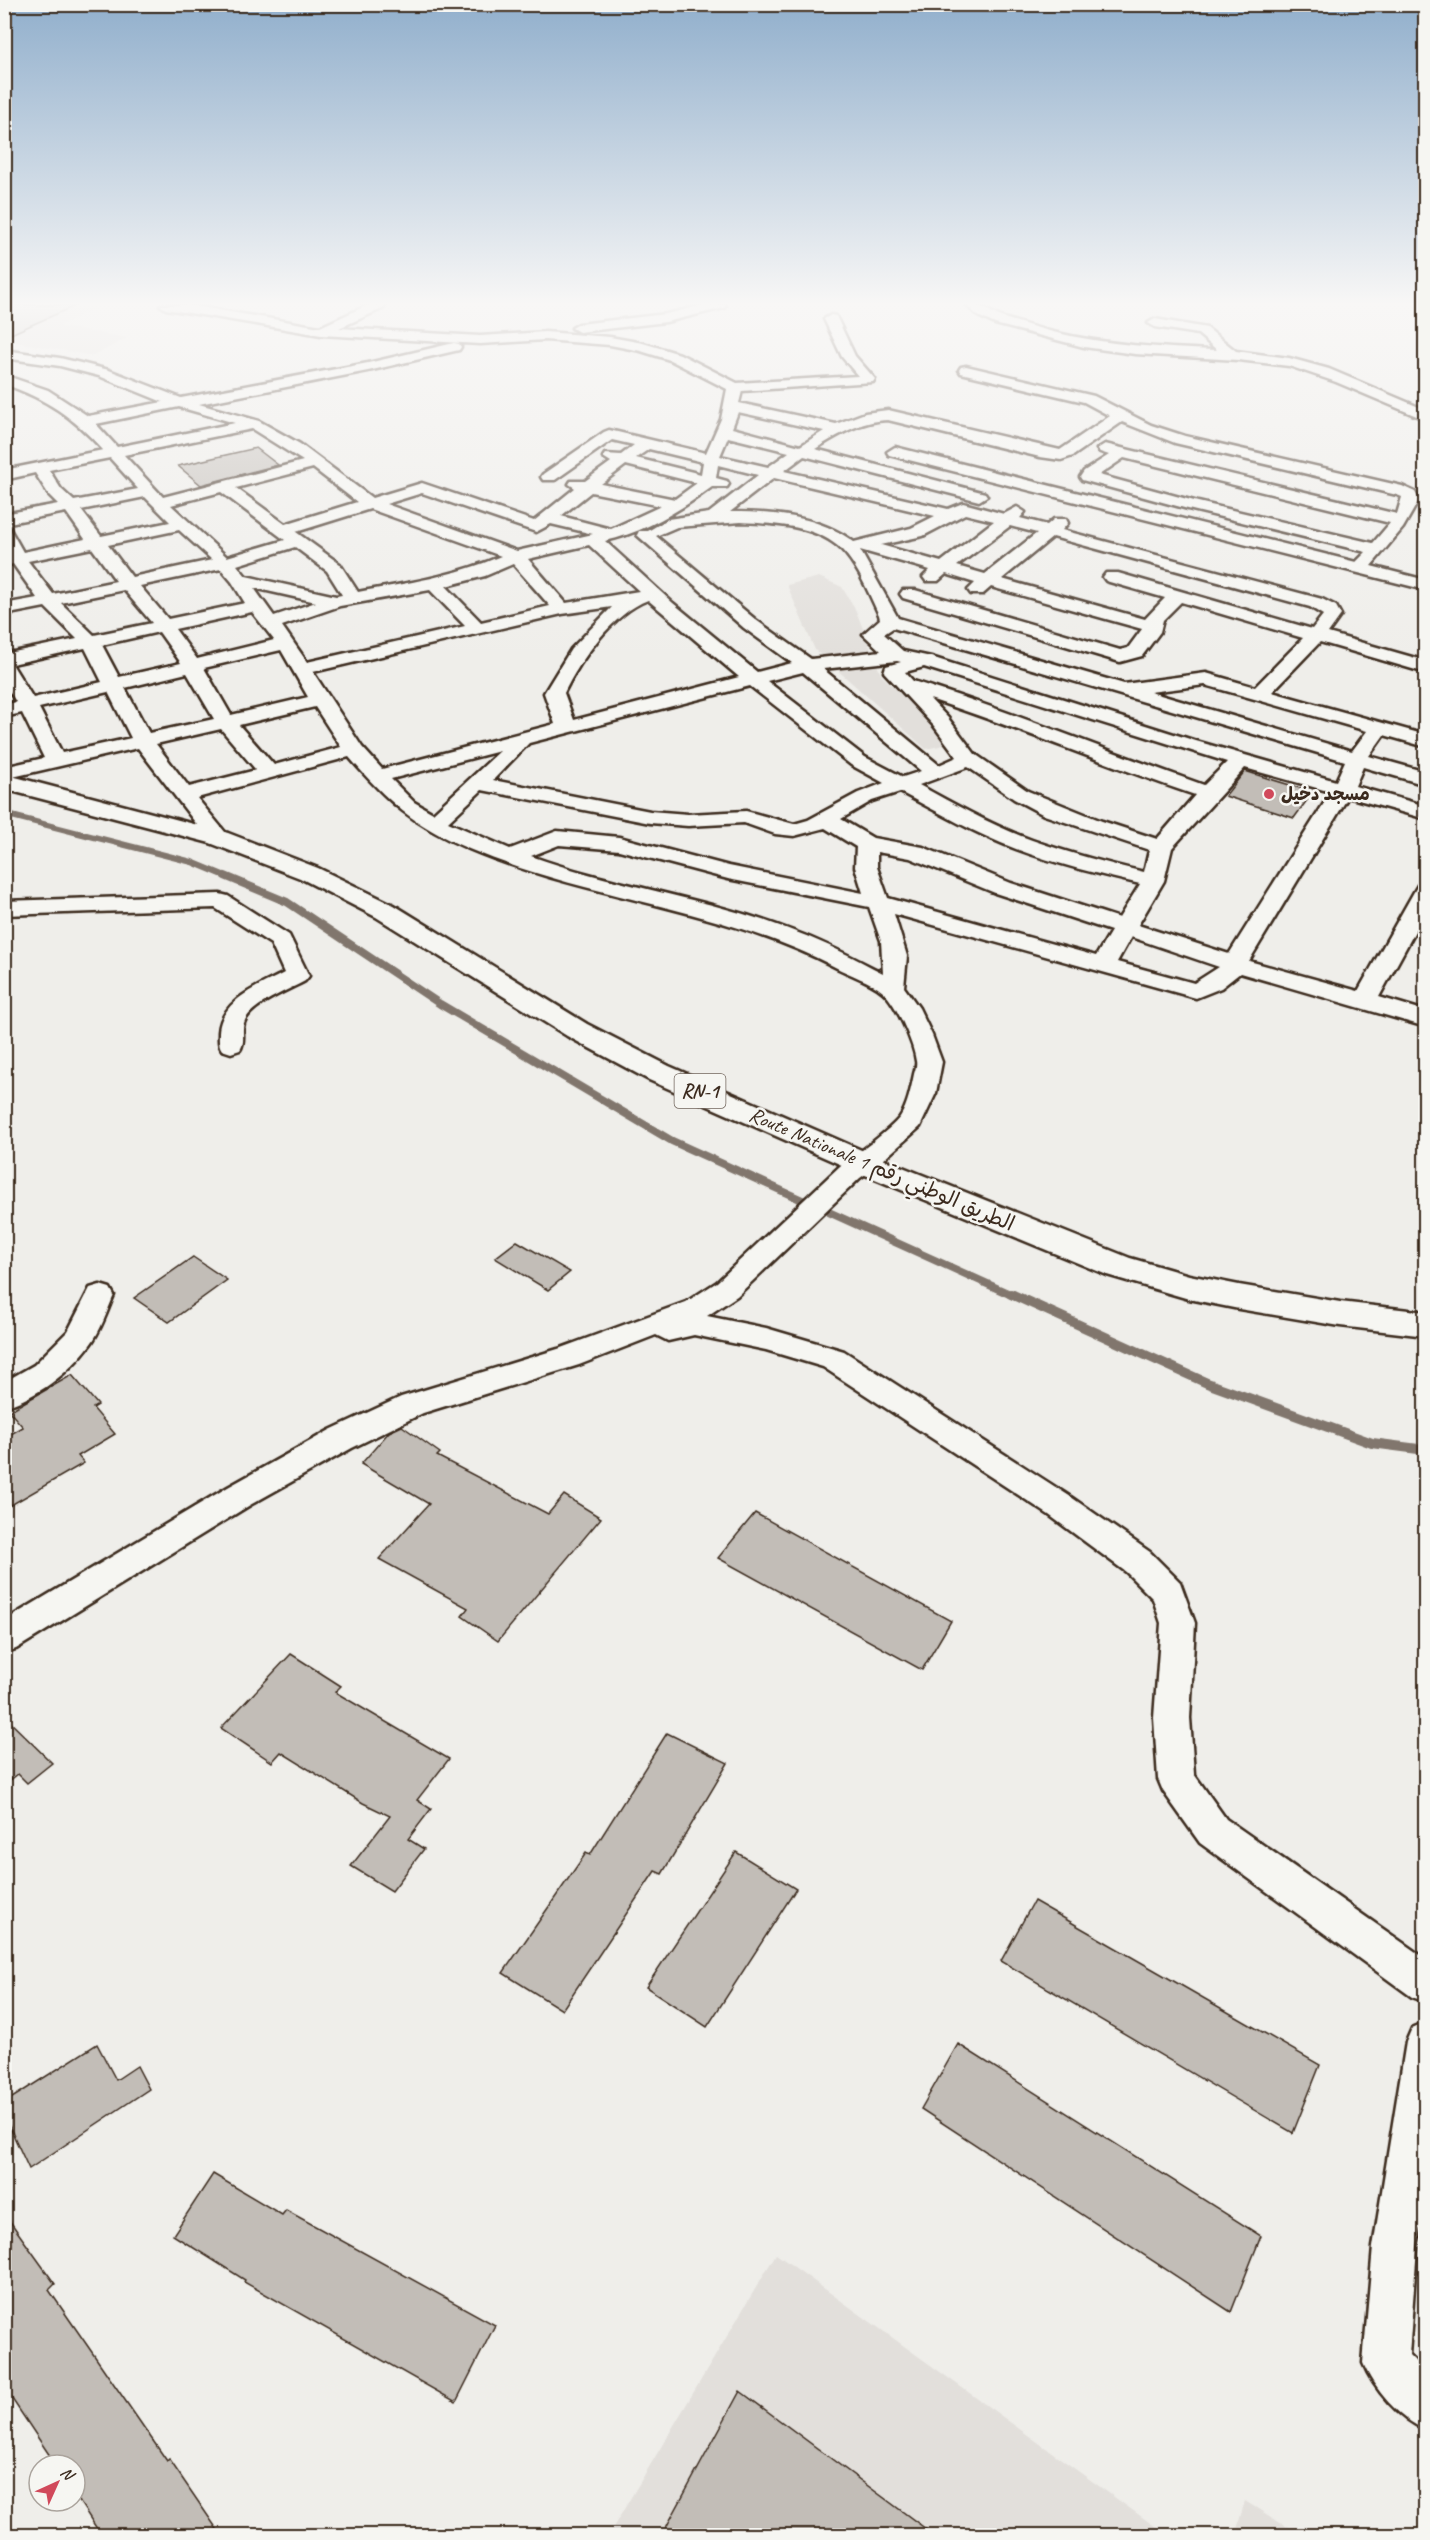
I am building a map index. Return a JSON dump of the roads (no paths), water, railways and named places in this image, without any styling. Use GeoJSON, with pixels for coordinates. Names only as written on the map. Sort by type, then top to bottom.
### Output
{"type":"FeatureCollection","features":[{"type":"Feature","properties":{"kind":"highway","name":"Route Nationale الطريق الوطني رقم 1"},"geometry":{"type":"LineString","coordinates":[[4,781],[219,838],[270,856],[349,891],[427,935],[577,1030],[659,1073],[857,1168],[1119,1267],[1190,1287],[1350,1315],[1425,1324]]}},
{"type":"Feature","properties":{"kind":"street"},"geometry":{"type":"LineString","coordinates":[[4,1639],[239,1496],[340,1439],[412,1405],[608,1343],[696,1310],[727,1289],[911,1121],[923,1093],[929,1062],[920,1035],[907,1008],[892,987],[842,961],[786,936],[687,906],[582,880],[511,856],[454,834],[407,806],[376,777],[353,750],[286,643],[269,624],[240,580],[153,498],[87,424]]}},
{"type":"Feature","properties":{"kind":"street"},"geometry":{"type":"LineString","coordinates":[[4,475],[254,424],[295,447],[368,503],[516,556],[562,609]]}},
{"type":"Feature","properties":{"kind":"street"},"geometry":{"type":"LineString","coordinates":[[269,624],[345,599],[434,584],[479,572],[516,556],[613,534],[678,505],[708,482],[711,458],[726,424]]}},
{"type":"Feature","properties":{"kind":"street"},"geometry":{"type":"LineString","coordinates":[[813,424],[838,429]]}},
{"type":"Feature","properties":{"kind":"street"},"geometry":{"type":"LineString","coordinates":[[713,518],[770,473],[848,424]]}},
{"type":"Feature","properties":{"kind":"street"},"geometry":{"type":"LineString","coordinates":[[920,424],[1061,455],[1083,443],[1110,424]]}},
{"type":"Feature","properties":{"kind":"street"},"geometry":{"type":"LineString","coordinates":[[1137,424],[1190,443],[1402,490],[1409,494],[1410,506],[1359,569]]}},
{"type":"Feature","properties":{"kind":"street"},"geometry":{"type":"LineString","coordinates":[[800,524],[867,468],[933,427]]}},
{"type":"Feature","properties":{"kind":"street"},"geometry":{"type":"LineString","coordinates":[[724,431],[979,496]]}},
{"type":"Feature","properties":{"kind":"street"},"geometry":{"type":"LineString","coordinates":[[678,505],[549,477],[609,435],[841,489],[1005,520],[1138,554],[1323,606],[1330,610],[1332,615],[1324,627],[1260,693]]}},
{"type":"Feature","properties":{"kind":"street"},"geometry":{"type":"LineString","coordinates":[[1083,443],[1400,520]]}},
{"type":"Feature","properties":{"kind":"street"},"geometry":{"type":"LineString","coordinates":[[516,556],[515,546],[543,522],[606,472],[648,444]]}},
{"type":"Feature","properties":{"kind":"street"},"geometry":{"type":"LineString","coordinates":[[584,452],[708,482],[749,489]]}},
{"type":"Feature","properties":{"kind":"street"},"geometry":{"type":"LineString","coordinates":[[895,452],[1425,585]]}},
{"type":"Feature","properties":{"kind":"street"},"geometry":{"type":"LineString","coordinates":[[854,545],[917,532],[958,511],[1040,452]]}},
{"type":"Feature","properties":{"kind":"street"},"geometry":{"type":"LineString","coordinates":[[1122,453],[1088,477],[1194,506],[1376,549]]}},
{"type":"Feature","properties":{"kind":"street"},"geometry":{"type":"LineString","coordinates":[[4,519],[70,506],[153,498],[223,486],[314,462]]}},
{"type":"Feature","properties":{"kind":"street"},"geometry":{"type":"LineString","coordinates":[[567,464],[693,492]]}},
{"type":"Feature","properties":{"kind":"street"},"geometry":{"type":"LineString","coordinates":[[40,468],[55,492],[70,506],[108,560],[164,626],[193,666],[225,721],[269,772]]}},
{"type":"Feature","properties":{"kind":"street"},"geometry":{"type":"LineString","coordinates":[[1024,661],[1112,577],[1228,478]]}},
{"type":"Feature","properties":{"kind":"street"},"geometry":{"type":"LineString","coordinates":[[223,486],[334,568],[345,599]]}},
{"type":"Feature","properties":{"kind":"street"},"geometry":{"type":"LineString","coordinates":[[283,530],[422,488],[543,522],[613,534],[645,535],[675,522],[713,518],[800,524],[854,545],[1082,605],[1151,626]]}},
{"type":"Feature","properties":{"kind":"street"},"geometry":{"type":"LineString","coordinates":[[897,655],[872,634],[909,594],[1045,491]]}},
{"type":"Feature","properties":{"kind":"street"},"geometry":{"type":"LineString","coordinates":[[927,632],[987,580],[1087,501]]}},
{"type":"Feature","properties":{"kind":"street"},"geometry":{"type":"LineString","coordinates":[[11,560],[180,525]]}},
{"type":"Feature","properties":{"kind":"street"},"geometry":{"type":"LineString","coordinates":[[917,532],[1017,556]]}},
{"type":"Feature","properties":{"kind":"street"},"geometry":{"type":"LineString","coordinates":[[4,533],[11,560],[91,642],[142,740],[219,838]]}},
{"type":"Feature","properties":{"kind":"street"},"geometry":{"type":"LineString","coordinates":[[645,535],[750,624],[807,665],[935,772]]}},
{"type":"Feature","properties":{"kind":"street"},"geometry":{"type":"LineString","coordinates":[[593,540],[668,607],[835,745],[901,784],[971,821],[1022,844],[1066,859],[1153,880]]}},
{"type":"Feature","properties":{"kind":"street"},"geometry":{"type":"LineString","coordinates":[[4,610],[224,563],[299,542]]}},
{"type":"Feature","properties":{"kind":"street"},"geometry":{"type":"LineString","coordinates":[[854,545],[889,616],[927,632],[1425,779]]}},
{"type":"Feature","properties":{"kind":"street"},"geometry":{"type":"LineString","coordinates":[[1112,577],[1425,667]]}},
{"type":"Feature","properties":{"kind":"street"},"geometry":{"type":"LineString","coordinates":[[240,580],[345,599]]}},
{"type":"Feature","properties":{"kind":"street"},"geometry":{"type":"LineString","coordinates":[[434,584],[477,628]]}},
{"type":"Feature","properties":{"kind":"street"},"geometry":{"type":"LineString","coordinates":[[301,669],[562,609],[633,599],[652,592]]}},
{"type":"Feature","properties":{"kind":"street"},"geometry":{"type":"LineString","coordinates":[[909,594],[1119,656],[1135,652],[1148,636],[1156,616],[1178,596]]}},
{"type":"Feature","properties":{"kind":"street"},"geometry":{"type":"LineString","coordinates":[[566,726],[554,693],[562,676],[581,647],[607,620],[633,599]]}},
{"type":"Feature","properties":{"kind":"street"},"geometry":{"type":"LineString","coordinates":[[4,660],[256,606]]}},
{"type":"Feature","properties":{"kind":"street"},"geometry":{"type":"LineString","coordinates":[[4,711],[286,643]]}},
{"type":"Feature","properties":{"kind":"street"},"geometry":{"type":"LineString","coordinates":[[376,777],[807,665],[897,655],[924,661],[1240,760],[1425,813]]}},
{"type":"Feature","properties":{"kind":"street"},"geometry":{"type":"LineString","coordinates":[[924,661],[893,670],[902,683],[941,722],[968,758],[1021,795],[1052,810],[1161,847]]}},
{"type":"Feature","properties":{"kind":"street"},"geometry":{"type":"LineString","coordinates":[[4,666],[28,705],[55,760]]}},
{"type":"Feature","properties":{"kind":"street"},"geometry":{"type":"LineString","coordinates":[[1120,690],[1206,679],[1425,741]]}},
{"type":"Feature","properties":{"kind":"street"},"geometry":{"type":"LineString","coordinates":[[902,683],[986,711],[1106,758],[1208,793]]}},
{"type":"Feature","properties":{"kind":"street"},"geometry":{"type":"LineString","coordinates":[[4,773],[320,700]]}},
{"type":"Feature","properties":{"kind":"street"},"geometry":{"type":"LineString","coordinates":[[511,856],[557,838],[619,844],[1196,991],[1217,981],[1235,964],[1343,789],[1356,759],[1380,727]]}},
{"type":"Feature","properties":{"kind":"street"},"geometry":{"type":"LineString","coordinates":[[434,824],[518,746],[520,738]]}},
{"type":"Feature","properties":{"kind":"street"},"geometry":{"type":"LineString","coordinates":[[184,795],[353,750]]}},
{"type":"Feature","properties":{"kind":"street"},"geometry":{"type":"LineString","coordinates":[[478,783],[650,817],[688,819],[732,816],[794,830],[806,829],[865,797],[958,765],[968,758]]}},
{"type":"Feature","properties":{"kind":"street"},"geometry":{"type":"LineString","coordinates":[[1102,966],[1153,880],[1161,847],[1240,760]]}},
{"type":"Feature","properties":{"kind":"street"},"geometry":{"type":"LineString","coordinates":[[826,820],[867,844],[915,852],[1003,888],[1235,964],[1365,1000],[1425,1020]]}},
{"type":"Feature","properties":{"kind":"street"},"geometry":{"type":"LineString","coordinates":[[867,844],[866,866],[883,911],[897,964],[892,987]]}},
{"type":"Feature","properties":{"kind":"street"},"geometry":{"type":"LineString","coordinates":[[1365,1000],[1425,890]]}},
{"type":"Feature","properties":{"kind":"street"},"geometry":{"type":"LineString","coordinates":[[4,908],[220,901],[281,939],[297,976],[248,1002],[232,1021],[231,1045]]}},
{"type":"Feature","properties":{"kind":"street"},"geometry":{"type":"LineString","coordinates":[[4,1396],[45,1373],[80,1337],[100,1295]]}},
{"type":"Feature","properties":{"kind":"street"},"geometry":{"type":"LineString","coordinates":[[608,1343],[694,1324],[766,1339],[833,1359],[1060,1506],[1138,1562],[1168,1592],[1178,1623],[1172,1718],[1176,1779],[1213,1831],[1425,1983]]}},
{"type":"Feature","properties":{"kind":"street"},"geometry":{"type":"LineString","coordinates":[[1425,2042],[1395,2247],[1386,2363],[1425,2407]]}},
{"type":"Feature","properties":{"kind":"waterway"},"geometry":{"type":"LineString","coordinates":[[4,814],[192,862],[228,877]]}},
{"type":"Feature","properties":{"kind":"waterway"},"geometry":{"type":"LineString","coordinates":[[225,876],[287,902],[440,1004],[672,1141],[1014,1296]]}},
{"type":"Feature","properties":{"kind":"waterway"},"geometry":{"type":"LineString","coordinates":[[1011,1294],[1207,1383],[1372,1443],[1426,1450]]}},
{"type":"Feature","properties":{"kind":"place","name":"مسجد دخيل"},"geometry":{"type":"Point","coordinates":[1269,794]}}]}
